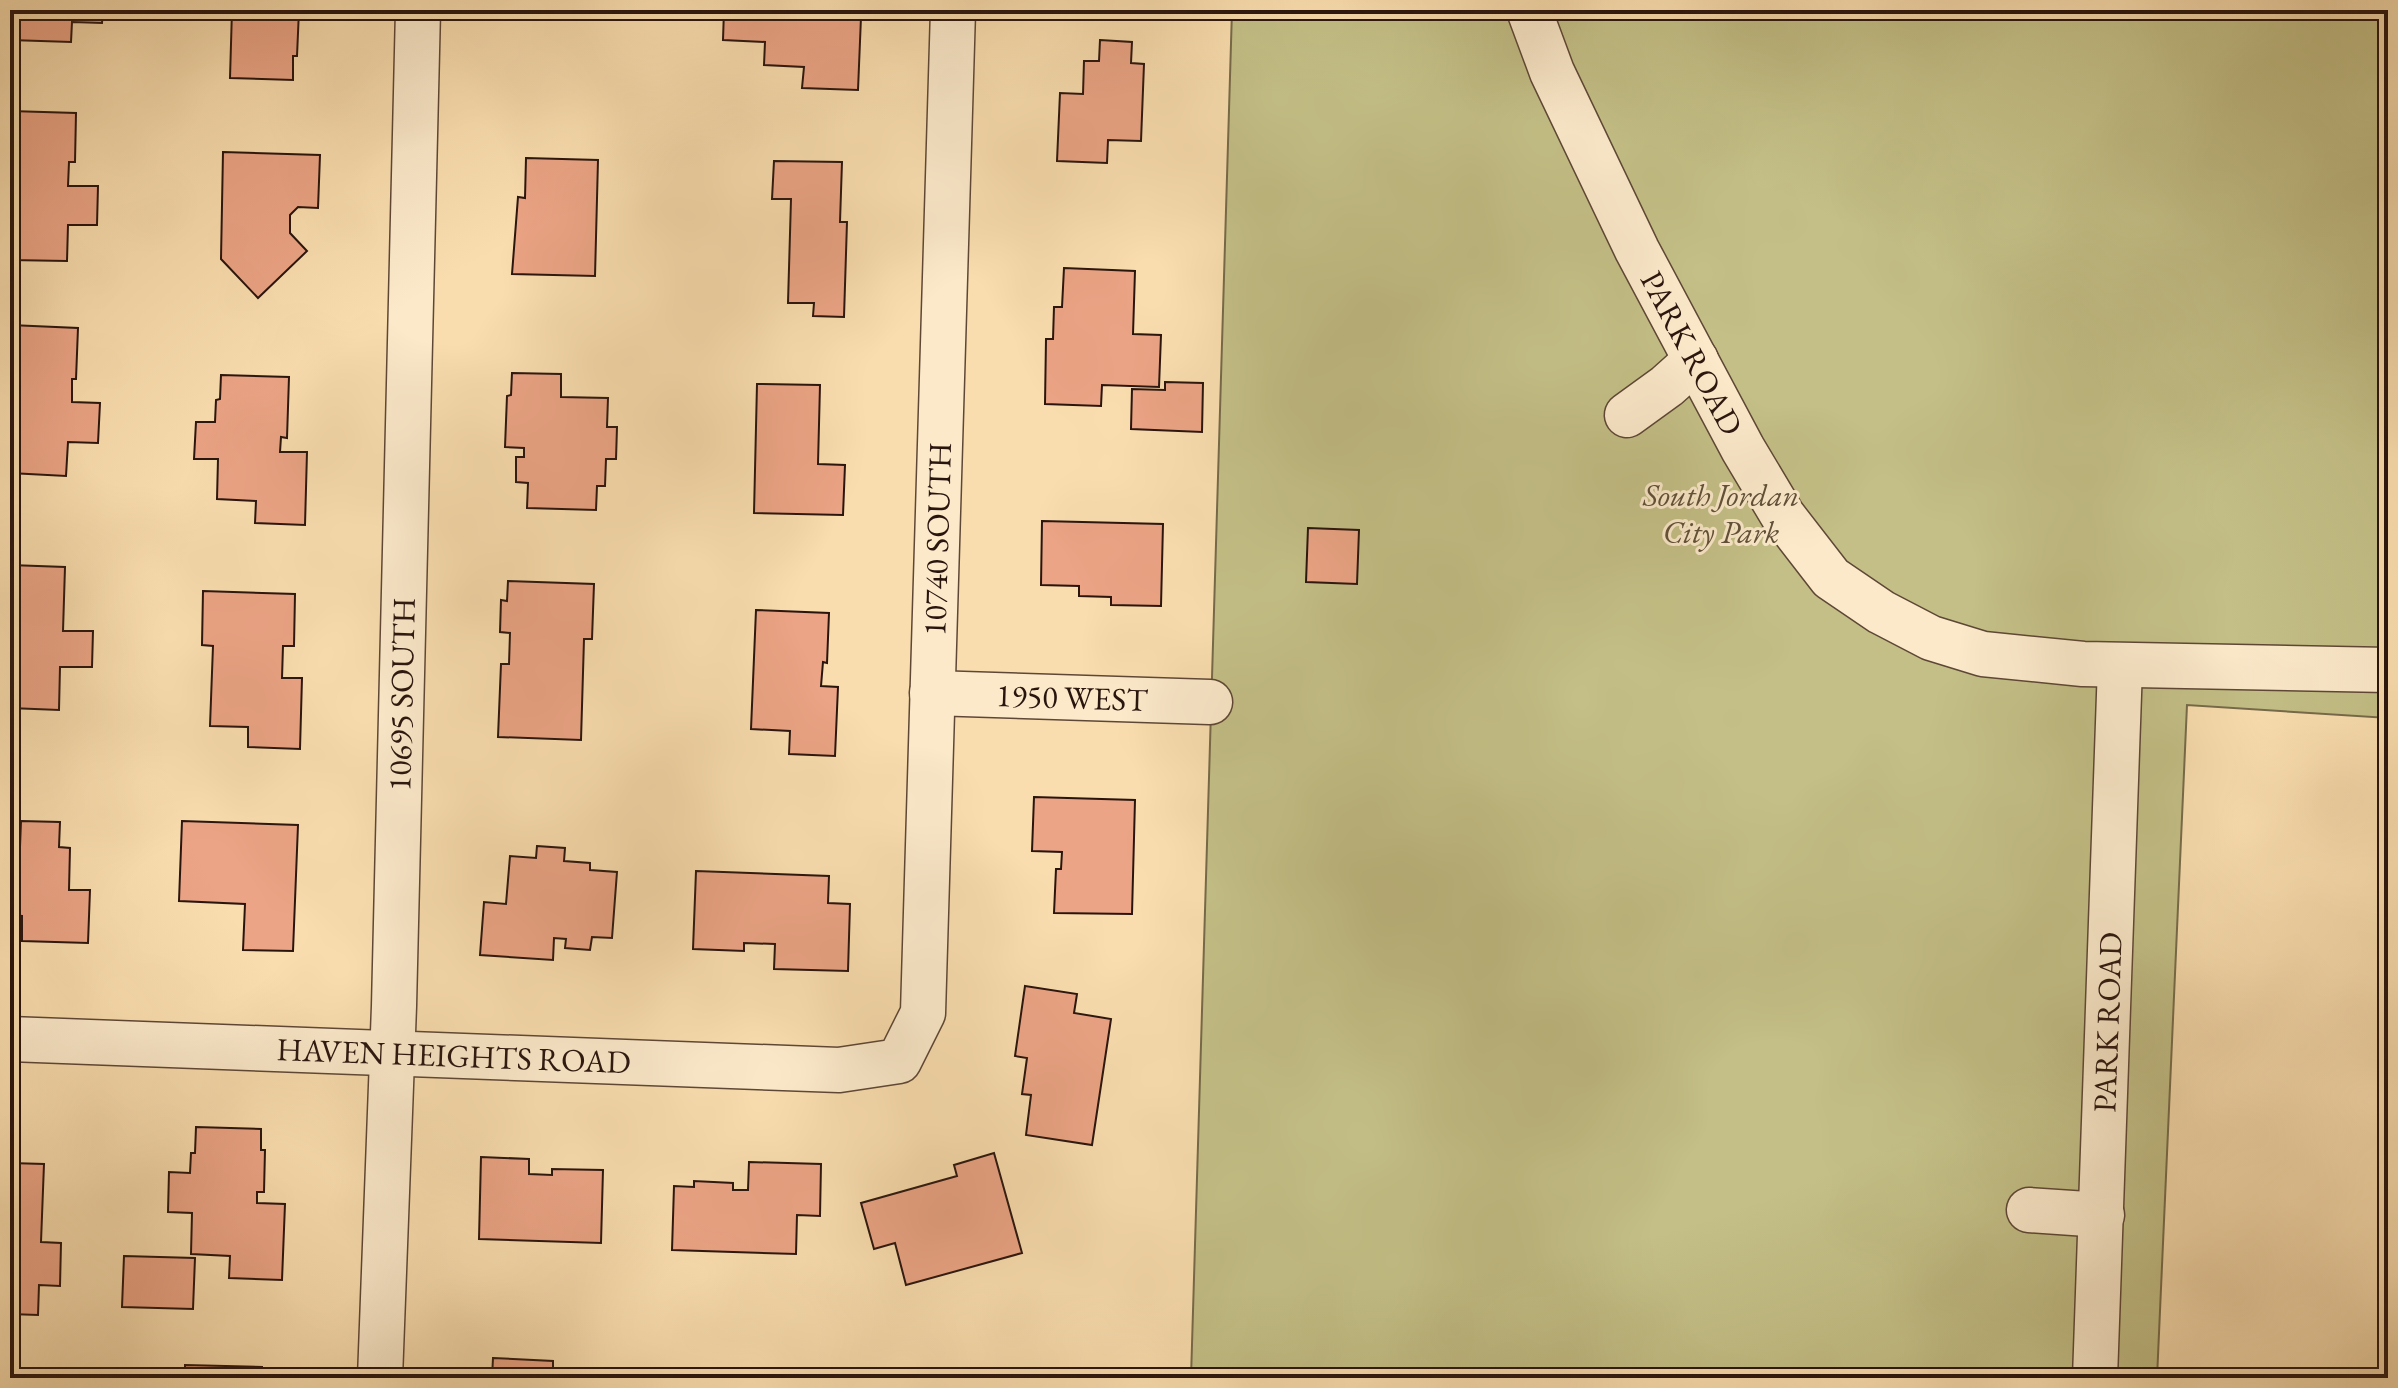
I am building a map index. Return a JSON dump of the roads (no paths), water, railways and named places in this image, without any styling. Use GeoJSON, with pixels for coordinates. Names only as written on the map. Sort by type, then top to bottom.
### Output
{"type":"FeatureCollection","features":[{"type":"Feature","properties":{"kind":"street","name":"10695 SOUTH"},"geometry":{"type":"LineString","coordinates":[[380,1378],[393,1052],[418,10]]}},
{"type":"Feature","properties":{"kind":"street","name":"10740 SOUTH"},"geometry":{"type":"LineString","coordinates":[[899,1061],[923,1013],[953,10]]}},
{"type":"Feature","properties":{"kind":"street","name":"PARK ROAD"},"geometry":{"type":"LineString","coordinates":[[1529,10],[1552,72],[1637,250],[1743,449],[1783,516],[1831,578],[1881,612],[1931,638],[1983,654],[2120,666],[2388,670]]}},
{"type":"Feature","properties":{"kind":"street"},"geometry":{"type":"LineString","coordinates":[[1627,415],[1696,360]]}},
{"type":"Feature","properties":{"kind":"street","name":"PARK ROAD"},"geometry":{"type":"LineString","coordinates":[[2095,1378],[2120,666]]}},
{"type":"Feature","properties":{"kind":"street","name":"1950 WEST"},"geometry":{"type":"LineString","coordinates":[[932,693],[1210,702]]}},
{"type":"Feature","properties":{"kind":"street","name":"HAVEN HEIGHTS ROAD"},"geometry":{"type":"LineString","coordinates":[[10,1039],[839,1070],[899,1061]]}},
{"type":"Feature","properties":{"kind":"street"},"geometry":{"type":"LineString","coordinates":[[2029,1210],[2102,1215]]}},
{"type":"Feature","properties":{"kind":"park label","name":"South Jordan City Park"},"geometry":{"type":"Point","coordinates":[1721,514]}}]}
